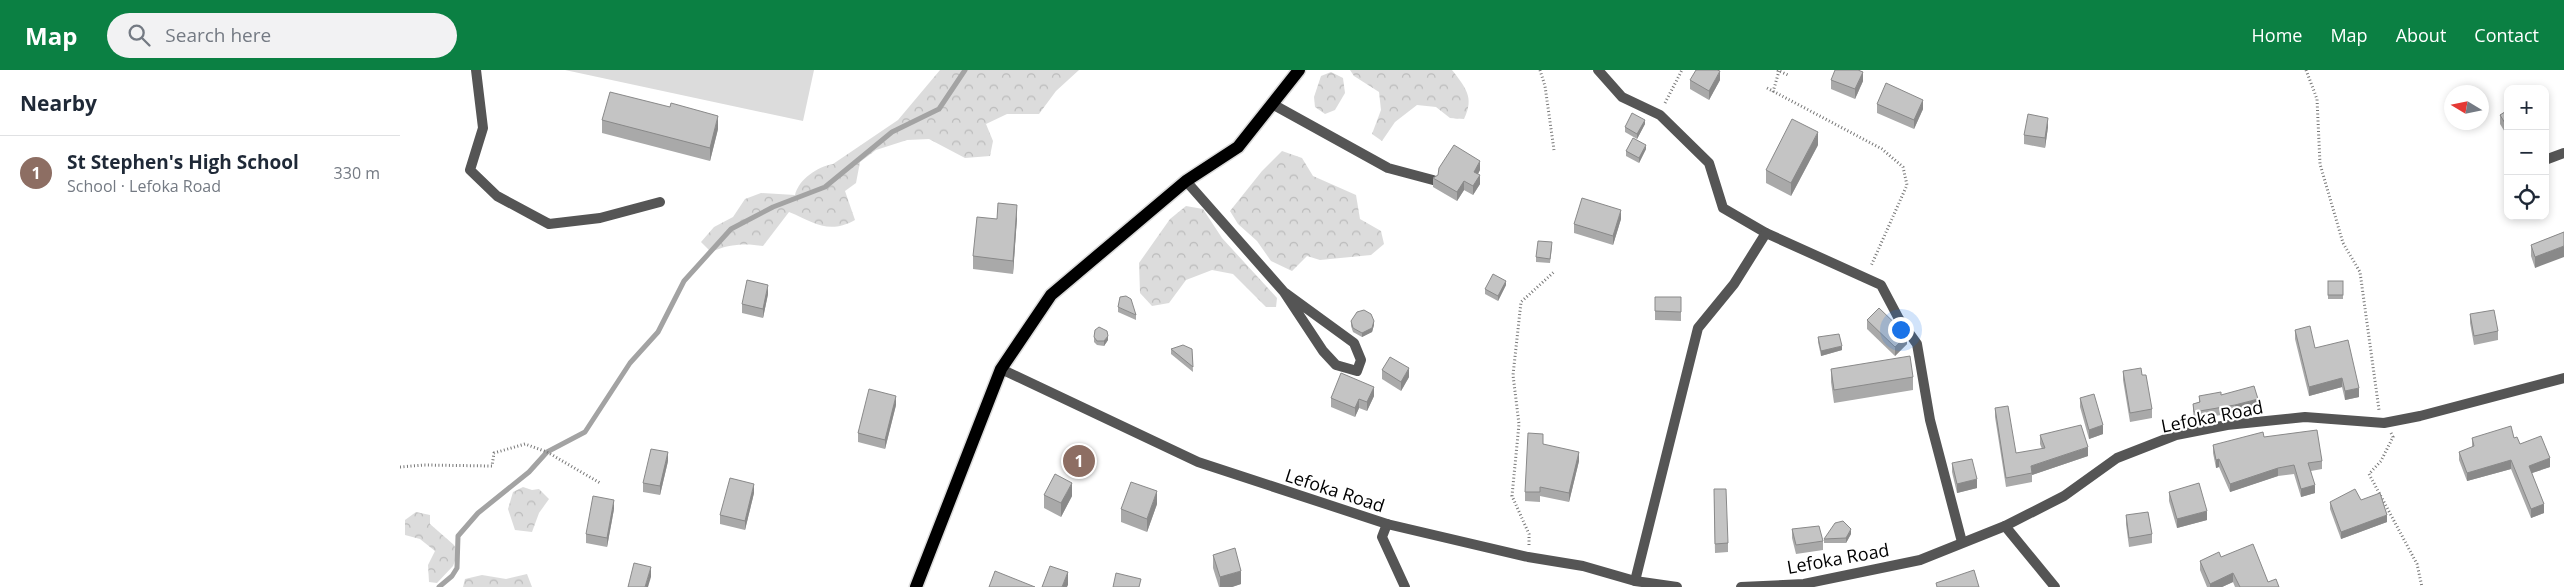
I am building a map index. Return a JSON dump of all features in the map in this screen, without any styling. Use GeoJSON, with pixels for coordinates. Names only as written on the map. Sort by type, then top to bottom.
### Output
{"type":"FeatureCollection","features":[{"type":"Feature","properties":{"kind":"main road"},"geometry":{"type":"LineString","coordinates":[[916,587],[1002,369],[1051,295],[1186,181],[1238,148],[1274,105],[1299,70]]}},
{"type":"Feature","properties":{"kind":"street"},"geometry":{"type":"LineString","coordinates":[[476,70],[483,128],[470,170],[497,196],[549,224],[600,218],[660,202]]}},
{"type":"Feature","properties":{"kind":"street"},"geometry":{"type":"LineString","coordinates":[[1598,70],[1622,96],[1660,115],[1709,163],[1723,208],[1766,233],[1881,285],[1899,319],[1916,344],[1930,420],[1962,542]]}},
{"type":"Feature","properties":{"kind":"street"},"geometry":{"type":"LineString","coordinates":[[1274,105],[1388,168],[1433,180]]}},
{"type":"Feature","properties":{"kind":"street"},"geometry":{"type":"LineString","coordinates":[[2549,159],[2564,153]]}},
{"type":"Feature","properties":{"kind":"street"},"geometry":{"type":"LineString","coordinates":[[1186,181],[1284,292],[1323,351],[1336,365],[1356,371],[1361,360],[1354,343],[1284,292]]}},
{"type":"Feature","properties":{"kind":"street"},"geometry":{"type":"LineString","coordinates":[[1635,581],[1698,328],[1734,284],[1766,233]]}},
{"type":"Feature","properties":{"kind":"street","name":"Lefoka Road"},"geometry":{"type":"LineString","coordinates":[[1002,369],[1198,462],[1387,524],[1528,556],[1583,566],[1635,581],[1677,587]]}},
{"type":"Feature","properties":{"kind":"street","name":"Lefoka Road"},"geometry":{"type":"LineString","coordinates":[[1741,587],[1804,584],[1920,560],[2005,526],[2064,496],[2117,458],[2176,435],[2227,425],[2305,417],[2384,423],[2420,416],[2564,378]]}},
{"type":"Feature","properties":{"kind":"street"},"geometry":{"type":"LineString","coordinates":[[1387,524],[1382,537],[1405,587]]}},
{"type":"Feature","properties":{"kind":"street"},"geometry":{"type":"LineString","coordinates":[[2005,526],[2055,587]]}},
{"type":"Feature","properties":{"kind":"path"},"geometry":{"type":"LineString","coordinates":[[1540,70],[1545,86],[1554,150]]}},
{"type":"Feature","properties":{"kind":"path"},"geometry":{"type":"LineString","coordinates":[[1660,115],[1682,70]]}},
{"type":"Feature","properties":{"kind":"path"},"geometry":{"type":"LineString","coordinates":[[1773,92],[1778,70],[1788,74]]}},
{"type":"Feature","properties":{"kind":"path"},"geometry":{"type":"LineString","coordinates":[[2306,70],[2317,99],[2320,164],[2344,244],[2360,272],[2377,404],[2384,423],[2393,437],[2381,462],[2370,474],[2417,564],[2422,587]]}},
{"type":"Feature","properties":{"kind":"path"},"geometry":{"type":"LineString","coordinates":[[1767,88],[1882,150],[1903,167],[1907,185],[1866,278]]}},
{"type":"Feature","properties":{"kind":"path"},"geometry":{"type":"LineString","coordinates":[[1528,556],[1530,534],[1512,496],[1519,424],[1513,374],[1521,302],[1555,271]]}},
{"type":"Feature","properties":{"kind":"path"},"geometry":{"type":"LineString","coordinates":[[400,467],[492,466],[494,453],[525,444],[547,452],[600,483]]}},
{"type":"Feature","properties":{"kind":"green space"},"geometry":{"type":"Polygon","coordinates":[[[565,70],[814,70],[803,121],[565,70]]]}},
{"type":"Feature","properties":{"kind":"green space"},"geometry":{"type":"Polygon","coordinates":[[[940,70],[1079,70],[1056,91],[1039,114],[1007,114],[986,124],[993,141],[990,156],[965,158],[929,139],[907,140],[876,150],[860,162],[856,183],[845,191],[855,220],[829,227],[814,223],[789,212],[763,246],[737,245],[711,252],[701,242],[714,227],[733,217],[745,199],[761,193],[795,195],[800,184],[815,171],[833,164],[898,120],[940,70]]]}},
{"type":"Feature","properties":{"kind":"green space"},"geometry":{"type":"Polygon","coordinates":[[[1350,70],[1452,70],[1467,93],[1469,104],[1464,119],[1450,118],[1436,107],[1417,105],[1395,122],[1382,141],[1372,134],[1381,110],[1379,92],[1354,76],[1350,70]]]}},
{"type":"Feature","properties":{"kind":"green space"},"geometry":{"type":"Polygon","coordinates":[[[1331,72],[1343,78],[1345,93],[1335,110],[1325,114],[1315,107],[1314,97],[1321,76],[1331,72]]]}},
{"type":"Feature","properties":{"kind":"green space"},"geometry":{"type":"Polygon","coordinates":[[[1282,151],[1302,158],[1313,176],[1356,195],[1360,219],[1381,231],[1384,244],[1371,255],[1320,260],[1307,256],[1292,271],[1271,261],[1257,241],[1238,224],[1230,211],[1262,171],[1282,151]]]}},
{"type":"Feature","properties":{"kind":"green space"},"geometry":{"type":"Polygon","coordinates":[[[1186,206],[1203,209],[1222,238],[1277,298],[1276,307],[1266,307],[1233,274],[1212,270],[1186,280],[1169,303],[1152,306],[1140,293],[1139,263],[1170,219],[1186,206]]]}},
{"type":"Feature","properties":{"kind":"green space"},"geometry":{"type":"Polygon","coordinates":[[[523,487],[532,490],[539,489],[549,499],[539,513],[532,532],[515,530],[508,509],[513,492],[523,487]]]}},
{"type":"Feature","properties":{"kind":"green space"},"geometry":{"type":"Polygon","coordinates":[[[416,512],[430,515],[430,524],[454,545],[458,553],[453,566],[437,583],[429,582],[428,565],[435,551],[420,539],[405,535],[405,520],[416,512]]]}},
{"type":"Feature","properties":{"kind":"green space"},"geometry":{"type":"Polygon","coordinates":[[[527,574],[532,587],[463,587],[465,579],[482,575],[506,579],[527,574]]]}},
{"type":"Feature","properties":{"kind":"building"},"geometry":{"type":"Polygon","coordinates":[[[1696,70],[1720,71],[1709,91],[1690,80],[1696,70]]]}},
{"type":"Feature","properties":{"kind":"building"},"geometry":{"type":"Polygon","coordinates":[[[1835,70],[1858,70],[1863,72],[1855,89],[1831,80],[1835,70]]]}},
{"type":"Feature","properties":{"kind":"building"},"geometry":{"type":"Polygon","coordinates":[[[1886,83],[1923,100],[1914,120],[1877,104],[1886,83]]]}},
{"type":"Feature","properties":{"kind":"building"},"geometry":{"type":"Polygon","coordinates":[[[610,92],[670,107],[671,103],[718,116],[710,148],[602,120],[610,92]]]}},
{"type":"Feature","properties":{"kind":"building"},"geometry":{"type":"Polygon","coordinates":[[[2504,112],[2504,122],[2500,115],[2504,112]]]}},
{"type":"Feature","properties":{"kind":"building"},"geometry":{"type":"Polygon","coordinates":[[[1632,113],[1645,120],[1637,134],[1625,127],[1632,113]]]}},
{"type":"Feature","properties":{"kind":"building"},"geometry":{"type":"Polygon","coordinates":[[[2028,114],[2048,118],[2045,138],[2024,135],[2028,114]]]}},
{"type":"Feature","properties":{"kind":"building"},"geometry":{"type":"Polygon","coordinates":[[[1792,119],[1818,132],[1791,183],[1766,170],[1792,119]]]}},
{"type":"Feature","properties":{"kind":"building"},"geometry":{"type":"Polygon","coordinates":[[[1633,138],[1646,145],[1639,158],[1626,151],[1633,138]]]}},
{"type":"Feature","properties":{"kind":"building"},"geometry":{"type":"Polygon","coordinates":[[[1454,145],[1480,161],[1474,172],[1480,175],[1473,186],[1464,181],[1457,192],[1433,178],[1438,175],[1439,168],[1454,145]]]}},
{"type":"Feature","properties":{"kind":"building"},"geometry":{"type":"Polygon","coordinates":[[[1582,198],[1621,210],[1613,236],[1574,224],[1582,198]]]}},
{"type":"Feature","properties":{"kind":"building"},"geometry":{"type":"Polygon","coordinates":[[[998,203],[1017,205],[1013,261],[973,256],[977,217],[997,219],[998,203]]]}},
{"type":"Feature","properties":{"kind":"building"},"geometry":{"type":"Polygon","coordinates":[[[2564,232],[2564,246],[2535,257],[2531,245],[2564,232]]]}},
{"type":"Feature","properties":{"kind":"building"},"geometry":{"type":"Polygon","coordinates":[[[1538,241],[1552,242],[1550,259],[1536,257],[1538,241]]]}},
{"type":"Feature","properties":{"kind":"building"},"geometry":{"type":"Polygon","coordinates":[[[1493,274],[1506,281],[1498,296],[1485,289],[1493,274]]]}},
{"type":"Feature","properties":{"kind":"building"},"geometry":{"type":"Polygon","coordinates":[[[747,280],[768,285],[763,309],[742,304],[747,280]]]}},
{"type":"Feature","properties":{"kind":"building"},"geometry":{"type":"Polygon","coordinates":[[[2328,281],[2343,281],[2343,295],[2328,295],[2328,281]]]}},
{"type":"Feature","properties":{"kind":"building"},"geometry":{"type":"Polygon","coordinates":[[[1126,296],[1131,299],[1136,315],[1118,307],[1120,297],[1126,296]]]}},
{"type":"Feature","properties":{"kind":"building"},"geometry":{"type":"Polygon","coordinates":[[[1655,297],[1681,297],[1681,312],[1655,311],[1655,297]]]}},
{"type":"Feature","properties":{"kind":"building"},"geometry":{"type":"Polygon","coordinates":[[[1879,308],[1907,335],[1895,347],[1867,320],[1879,308]]]}},
{"type":"Feature","properties":{"kind":"building"},"geometry":{"type":"Polygon","coordinates":[[[1364,310],[1371,314],[1374,321],[1372,328],[1362,333],[1353,328],[1351,321],[1357,312],[1364,310]]]}},
{"type":"Feature","properties":{"kind":"building"},"geometry":{"type":"Polygon","coordinates":[[[2494,310],[2498,331],[2474,336],[2470,314],[2494,310]]]}},
{"type":"Feature","properties":{"kind":"building"},"geometry":{"type":"Polygon","coordinates":[[[2310,326],[2315,348],[2348,340],[2359,388],[2345,391],[2342,378],[2309,387],[2295,330],[2310,326]]]}},
{"type":"Feature","properties":{"kind":"building"},"geometry":{"type":"Polygon","coordinates":[[[1099,327],[1107,331],[1108,336],[1104,341],[1097,341],[1094,337],[1095,330],[1099,327]]]}},
{"type":"Feature","properties":{"kind":"building"},"geometry":{"type":"Polygon","coordinates":[[[1839,334],[1842,346],[1821,351],[1818,337],[1839,334]]]}},
{"type":"Feature","properties":{"kind":"building"},"geometry":{"type":"Polygon","coordinates":[[[1183,345],[1192,349],[1193,367],[1171,349],[1183,345]]]}},
{"type":"Feature","properties":{"kind":"building"},"geometry":{"type":"Polygon","coordinates":[[[1910,356],[1913,377],[1834,390],[1831,369],[1910,356]]]}},
{"type":"Feature","properties":{"kind":"building"},"geometry":{"type":"Polygon","coordinates":[[[1390,357],[1409,368],[1401,382],[1382,370],[1390,357]]]}},
{"type":"Feature","properties":{"kind":"building"},"geometry":{"type":"Polygon","coordinates":[[[2141,368],[2142,375],[2146,375],[2152,409],[2130,413],[2123,371],[2141,368]]]}},
{"type":"Feature","properties":{"kind":"building"},"geometry":{"type":"Polygon","coordinates":[[[1341,373],[1374,387],[1367,402],[1359,399],[1355,408],[1331,398],[1341,373]]]}},
{"type":"Feature","properties":{"kind":"building"},"geometry":{"type":"Polygon","coordinates":[[[2254,386],[2258,399],[2194,412],[2193,404],[2200,402],[2199,396],[2221,392],[2221,395],[2254,386]]]}},
{"type":"Feature","properties":{"kind":"building"},"geometry":{"type":"Polygon","coordinates":[[[869,389],[896,396],[885,440],[858,433],[869,389]]]}},
{"type":"Feature","properties":{"kind":"building"},"geometry":{"type":"Polygon","coordinates":[[[2094,394],[2103,425],[2089,430],[2080,398],[2094,394]]]}},
{"type":"Feature","properties":{"kind":"building"},"geometry":{"type":"Polygon","coordinates":[[[2008,406],[2016,453],[2045,448],[2040,435],[2081,425],[2088,447],[2031,466],[2032,473],[2006,478],[1995,408],[2008,406]]]}},
{"type":"Feature","properties":{"kind":"building"},"geometry":{"type":"Polygon","coordinates":[[[2511,426],[2514,438],[2517,437],[2520,444],[2541,436],[2550,458],[2529,466],[2544,504],[2531,509],[2511,460],[2467,473],[2459,452],[2474,446],[2472,438],[2511,426]]]}},
{"type":"Feature","properties":{"kind":"building"},"geometry":{"type":"Polygon","coordinates":[[[2317,430],[2322,461],[2308,463],[2315,485],[2301,489],[2294,465],[2278,468],[2230,484],[2219,459],[2216,460],[2213,445],[2263,432],[2264,437],[2317,430]]]}},
{"type":"Feature","properties":{"kind":"building"},"geometry":{"type":"Polygon","coordinates":[[[1528,433],[1543,434],[1543,444],[1579,452],[1569,493],[1540,487],[1540,492],[1525,492],[1528,433]]]}},
{"type":"Feature","properties":{"kind":"building"},"geometry":{"type":"Polygon","coordinates":[[[651,449],[668,452],[660,486],[643,483],[651,449]]]}},
{"type":"Feature","properties":{"kind":"building"},"geometry":{"type":"Polygon","coordinates":[[[1972,459],[1977,479],[1957,484],[1952,463],[1972,459]]]}},
{"type":"Feature","properties":{"kind":"building"},"geometry":{"type":"Polygon","coordinates":[[[1055,474],[1072,483],[1061,503],[1044,495],[1055,474]]]}},
{"type":"Feature","properties":{"kind":"building"},"geometry":{"type":"Polygon","coordinates":[[[730,478],[754,484],[745,521],[720,515],[730,478]]]}},
{"type":"Feature","properties":{"kind":"building"},"geometry":{"type":"Polygon","coordinates":[[[1131,482],[1157,491],[1147,519],[1121,509],[1131,482]]]}},
{"type":"Feature","properties":{"kind":"building"},"geometry":{"type":"Polygon","coordinates":[[[2199,483],[2207,511],[2177,519],[2169,492],[2199,483]]]}},
{"type":"Feature","properties":{"kind":"building"},"geometry":{"type":"Polygon","coordinates":[[[1714,489],[1726,489],[1728,543],[1715,544],[1714,489]]]}},
{"type":"Feature","properties":{"kind":"building"},"geometry":{"type":"Polygon","coordinates":[[[2355,489],[2361,500],[2380,493],[2387,515],[2341,532],[2330,502],[2355,489]]]}},
{"type":"Feature","properties":{"kind":"building"},"geometry":{"type":"Polygon","coordinates":[[[593,496],[614,500],[607,538],[586,534],[593,496]]]}},
{"type":"Feature","properties":{"kind":"building"},"geometry":{"type":"Polygon","coordinates":[[[2148,512],[2152,534],[2129,538],[2126,515],[2148,512]]]}},
{"type":"Feature","properties":{"kind":"building"},"geometry":{"type":"Polygon","coordinates":[[[1843,521],[1851,529],[1846,538],[1824,539],[1835,523],[1843,521]]]}},
{"type":"Feature","properties":{"kind":"building"},"geometry":{"type":"Polygon","coordinates":[[[1819,526],[1823,541],[1796,545],[1792,529],[1819,526]]]}},
{"type":"Feature","properties":{"kind":"building"},"geometry":{"type":"Polygon","coordinates":[[[2253,544],[2268,582],[2276,579],[2279,587],[2240,587],[2233,573],[2210,584],[2200,561],[2219,552],[2221,557],[2253,544]]]}},
{"type":"Feature","properties":{"kind":"building"},"geometry":{"type":"Polygon","coordinates":[[[1235,548],[1241,571],[1220,577],[1213,555],[1235,548]]]}},
{"type":"Feature","properties":{"kind":"building"},"geometry":{"type":"Polygon","coordinates":[[[634,563],[651,567],[645,587],[628,587],[634,563]]]}},
{"type":"Feature","properties":{"kind":"building"},"geometry":{"type":"Polygon","coordinates":[[[1050,566],[1068,572],[1062,587],[1042,587],[1050,566]]]}},
{"type":"Feature","properties":{"kind":"building"},"geometry":{"type":"Polygon","coordinates":[[[1974,570],[1979,587],[1937,587],[1936,583],[1974,570]]]}},
{"type":"Feature","properties":{"kind":"building"},"geometry":{"type":"Polygon","coordinates":[[[995,571],[1035,587],[989,587],[995,571]]]}},
{"type":"Feature","properties":{"kind":"building"},"geometry":{"type":"Polygon","coordinates":[[[1116,573],[1141,579],[1139,587],[1113,587],[1116,573]]]}},
{"type":"Feature","properties":{"kind":"waterway"},"geometry":{"type":"LineString","coordinates":[[439,587],[452,576],[457,568],[458,536],[478,513],[529,472],[547,452],[585,432],[630,363],[658,332],[684,281],[731,229],[773,207],[825,187],[892,132],[939,109],[965,70]]}},
{"type":"Feature","properties":{"kind":"place","name":"St Stephen's High School"},"geometry":{"type":"Point","coordinates":[1079,461]}}]}
